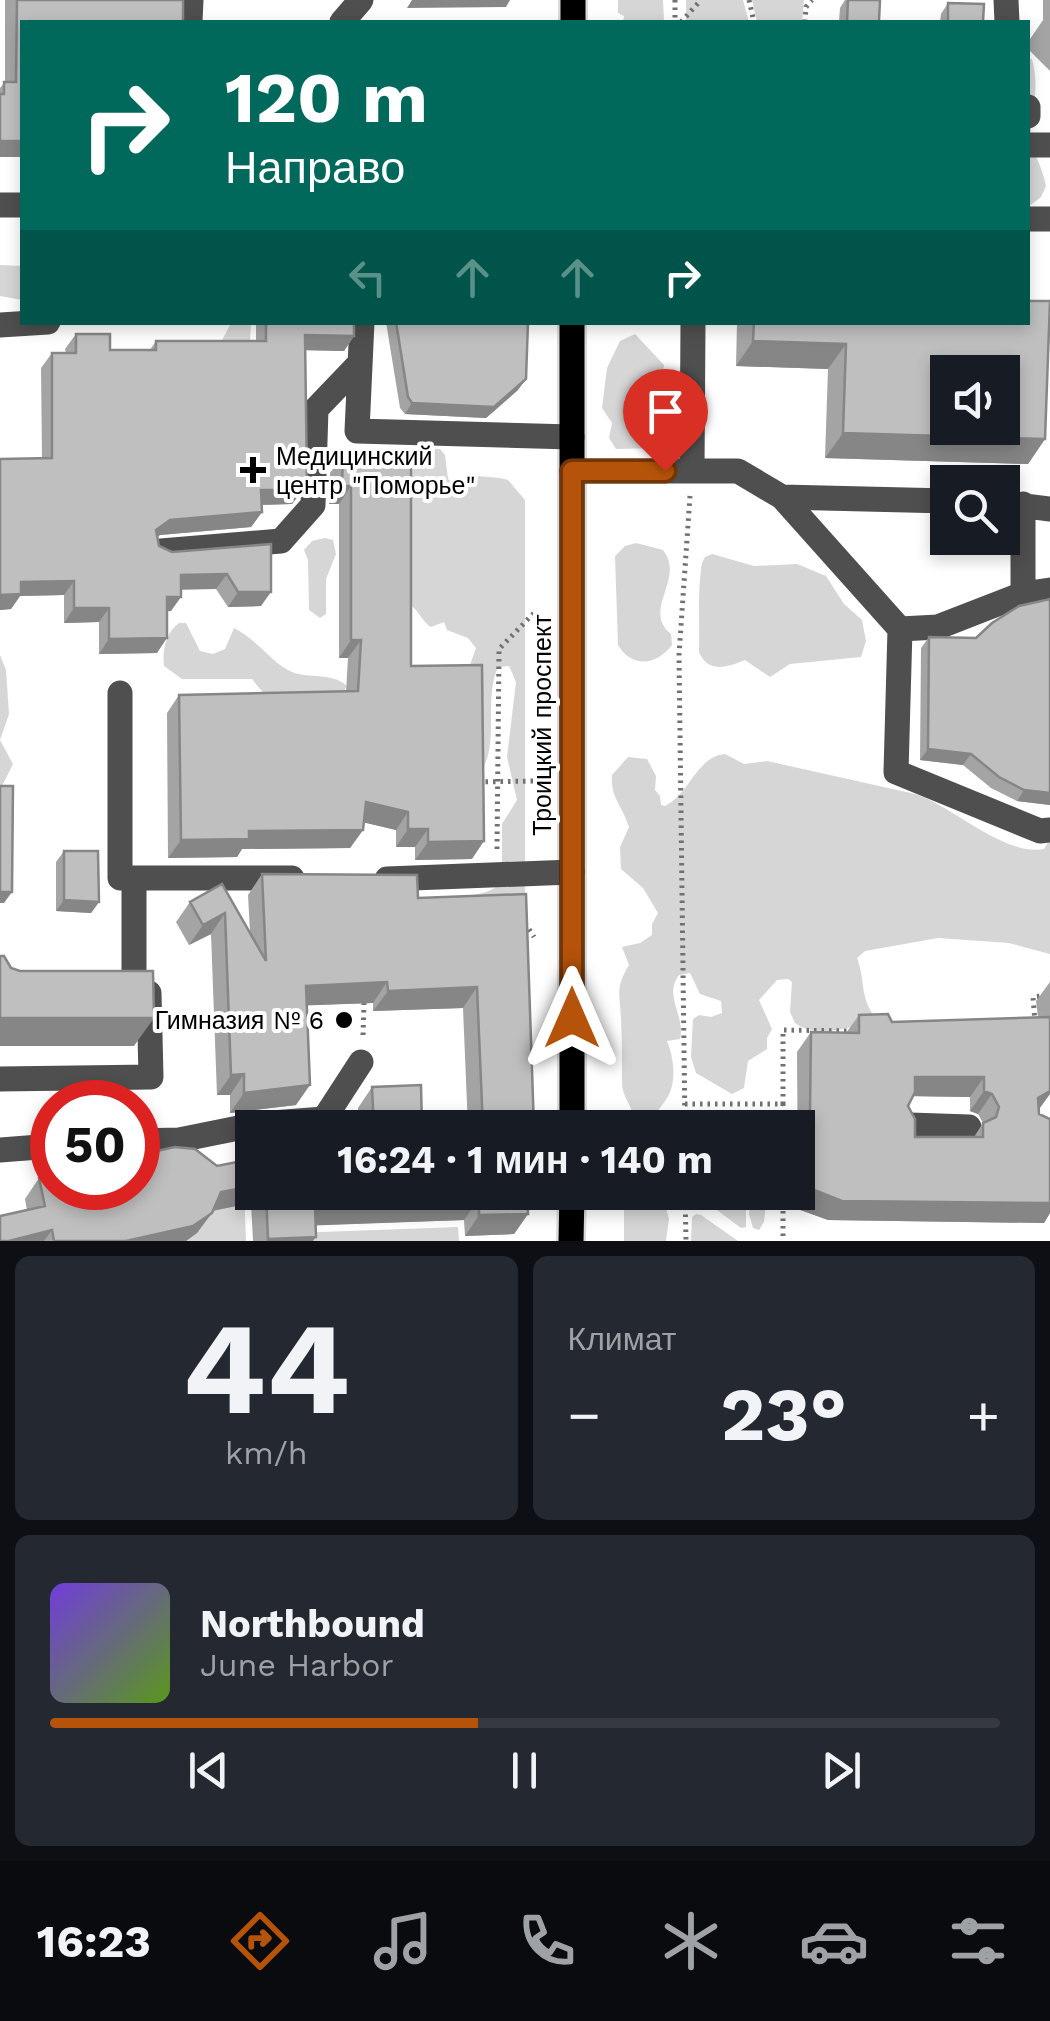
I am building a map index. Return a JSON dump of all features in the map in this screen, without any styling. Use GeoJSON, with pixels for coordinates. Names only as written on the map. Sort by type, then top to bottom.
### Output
{"type":"FeatureCollection","features":[{"type":"Feature","properties":{"kind":"main road","name":"Троицкий проспект"},"geometry":{"type":"LineString","coordinates":[[572,325],[572,1110]]}},
{"type":"Feature","properties":{"kind":"main road"},"geometry":{"type":"LineString","coordinates":[[572,1210],[572,1241]]}},
{"type":"Feature","properties":{"kind":"street"},"geometry":{"type":"LineString","coordinates":[[344,20],[361,0]]}},
{"type":"Feature","properties":{"kind":"street"},"geometry":{"type":"LineString","coordinates":[[362,325],[357,431],[572,436]]}},
{"type":"Feature","properties":{"kind":"street"},"geometry":{"type":"LineString","coordinates":[[692,471],[693,325]]}},
{"type":"Feature","properties":{"kind":"street"},"geometry":{"type":"LineString","coordinates":[[161,551],[281,540],[313,505],[316,408],[360,363]]}},
{"type":"Feature","properties":{"kind":"street"},"geometry":{"type":"LineString","coordinates":[[572,471],[738,471],[782,497],[900,629],[896,772],[1040,831],[1050,830]]}},
{"type":"Feature","properties":{"kind":"street"},"geometry":{"type":"LineString","coordinates":[[782,497],[930,501]]}},
{"type":"Feature","properties":{"kind":"street"},"geometry":{"type":"LineString","coordinates":[[1020,504],[1050,509]]}},
{"type":"Feature","properties":{"kind":"street"},"geometry":{"type":"LineString","coordinates":[[1018,555],[1023,594]]}},
{"type":"Feature","properties":{"kind":"street"},"geometry":{"type":"LineString","coordinates":[[900,629],[938,627],[1023,594],[1050,590]]}},
{"type":"Feature","properties":{"kind":"street"},"geometry":{"type":"LineString","coordinates":[[120,694],[120,878],[324,878]]}},
{"type":"Feature","properties":{"kind":"street"},"geometry":{"type":"LineString","coordinates":[[362,879],[572,872]]}},
{"type":"Feature","properties":{"kind":"street"},"geometry":{"type":"LineString","coordinates":[[134,878],[124,983],[149,983],[151,1077],[144,1080]]}},
{"type":"Feature","properties":{"kind":"street"},"geometry":{"type":"LineString","coordinates":[[160,1140],[259,1124],[324,1119],[362,1062]]}},
{"type":"Feature","properties":{"kind":"street"},"geometry":{"type":"LineString","coordinates":[[0,1079],[30,1082]]}},
{"type":"Feature","properties":{"kind":"street"},"geometry":{"type":"LineString","coordinates":[[910,1125],[970,1126]]}},
{"type":"Feature","properties":{"kind":"street"},"geometry":{"type":"LineString","coordinates":[[0,1150],[30,1148]]}},
{"type":"Feature","properties":{"kind":"path"},"geometry":{"type":"LineString","coordinates":[[680,20],[701,0]]}},
{"type":"Feature","properties":{"kind":"path"},"geometry":{"type":"LineString","coordinates":[[684,1110],[679,655],[692,471]]}},
{"type":"Feature","properties":{"kind":"path"},"geometry":{"type":"LineString","coordinates":[[497,877],[499,650],[535,612]]}},
{"type":"Feature","properties":{"kind":"path"},"geometry":{"type":"LineString","coordinates":[[474,782],[535,781]]}},
{"type":"Feature","properties":{"kind":"path"},"geometry":{"type":"LineString","coordinates":[[519,915],[534,937]]}},
{"type":"Feature","properties":{"kind":"path"},"geometry":{"type":"LineString","coordinates":[[1036,1034],[1032,997],[1050,995]]}},
{"type":"Feature","properties":{"kind":"path"},"geometry":{"type":"LineString","coordinates":[[783,1110],[783,1030],[861,1031]]}},
{"type":"Feature","properties":{"kind":"path"},"geometry":{"type":"LineString","coordinates":[[684,1104],[783,1104]]}},
{"type":"Feature","properties":{"kind":"path"},"geometry":{"type":"LineString","coordinates":[[686,1210],[686,1241]]}},
{"type":"Feature","properties":{"kind":"path"},"geometry":{"type":"LineString","coordinates":[[783,1210],[783,1236]]}},
{"type":"Feature","properties":{"kind":"shaded area"},"geometry":{"type":"Polygon","coordinates":[[[618,0],[663,0],[664,20],[623,20],[618,13],[618,0]]]}},
{"type":"Feature","properties":{"kind":"shaded area"},"geometry":{"type":"Polygon","coordinates":[[[686,0],[743,0],[748,20],[686,20],[686,0]]]}},
{"type":"Feature","properties":{"kind":"shaded area"},"geometry":{"type":"Polygon","coordinates":[[[752,0],[804,0],[802,20],[757,20],[752,0]]]}},
{"type":"Feature","properties":{"kind":"shaded area"},"geometry":{"type":"Polygon","coordinates":[[[1030,59],[1035,79],[1032,139],[1046,186],[1041,197],[1030,205],[1030,59]]]}},
{"type":"Feature","properties":{"kind":"shaded area"},"geometry":{"type":"Polygon","coordinates":[[[0,265],[20,266],[20,300],[0,296],[0,265]]]}},
{"type":"Feature","properties":{"kind":"shaded area"},"geometry":{"type":"Polygon","coordinates":[[[230,325],[251,325],[250,342],[221,342],[230,325]]]}},
{"type":"Feature","properties":{"kind":"shaded area"},"geometry":{"type":"Polygon","coordinates":[[[635,334],[664,365],[659,403],[664,426],[654,448],[616,449],[609,438],[612,423],[602,408],[607,368],[620,341],[635,334]]]}},
{"type":"Feature","properties":{"kind":"shaded area"},"geometry":{"type":"Polygon","coordinates":[[[440,449],[445,455],[448,479],[456,486],[477,476],[500,478],[508,480],[525,500],[525,973],[417,899],[471,895],[498,885],[502,870],[502,824],[517,800],[507,757],[516,682],[509,666],[498,667],[492,692],[488,755],[484,766],[476,768],[469,668],[476,648],[468,638],[447,630],[444,622],[431,627],[406,603],[334,475],[335,458],[343,454],[440,449]]]}},
{"type":"Feature","properties":{"kind":"shaded area"},"geometry":{"type":"Polygon","coordinates":[[[333,540],[336,554],[326,579],[326,614],[320,618],[309,610],[308,560],[304,550],[312,541],[333,540]]]}},
{"type":"Feature","properties":{"kind":"shaded area"},"geometry":{"type":"Polygon","coordinates":[[[636,543],[663,550],[670,572],[660,615],[671,634],[672,645],[659,657],[645,662],[630,658],[618,645],[615,556],[625,546],[636,543]]]}},
{"type":"Feature","properties":{"kind":"shaded area"},"geometry":{"type":"Polygon","coordinates":[[[712,554],[754,566],[797,564],[826,576],[844,604],[862,620],[866,641],[861,657],[790,664],[770,677],[745,660],[725,666],[708,664],[699,652],[700,585],[702,563],[712,554]]]}},
{"type":"Feature","properties":{"kind":"shaded area"},"geometry":{"type":"Polygon","coordinates":[[[179,623],[186,623],[200,651],[213,654],[225,649],[234,628],[292,672],[335,679],[347,686],[341,696],[265,695],[252,679],[182,679],[164,666],[164,648],[179,623]]]}},
{"type":"Feature","properties":{"kind":"shaded area"},"geometry":{"type":"Polygon","coordinates":[[[0,655],[6,670],[9,714],[0,740],[0,655]]]}},
{"type":"Feature","properties":{"kind":"shaded area"},"geometry":{"type":"Polygon","coordinates":[[[0,740],[13,764],[0,790],[0,740]]]}},
{"type":"Feature","properties":{"kind":"shaded area"},"geometry":{"type":"Polygon","coordinates":[[[725,754],[744,764],[767,761],[915,794],[995,838],[1028,849],[1044,849],[1050,839],[1050,954],[1009,943],[938,938],[865,951],[857,958],[867,1002],[875,1018],[835,1030],[813,1030],[795,1023],[790,1012],[792,982],[777,980],[759,1000],[772,1029],[767,1049],[748,1061],[744,1088],[732,1094],[696,1073],[691,1057],[693,1019],[722,1013],[721,1001],[700,994],[690,973],[679,975],[673,990],[680,1039],[667,1041],[673,1070],[670,1092],[659,1110],[631,1110],[622,1083],[619,991],[629,965],[622,947],[652,935],[658,913],[643,888],[621,869],[620,847],[629,827],[615,796],[612,775],[628,757],[647,759],[656,776],[655,790],[665,806],[715,756],[725,754]]]}},
{"type":"Feature","properties":{"kind":"shaded area"},"geometry":{"type":"Polygon","coordinates":[[[235,1194],[235,1210],[245,1210],[246,1241],[186,1241],[197,1233],[207,1212],[235,1194]]]}},
{"type":"Feature","properties":{"kind":"shaded area"},"geometry":{"type":"Polygon","coordinates":[[[624,1210],[667,1210],[666,1241],[624,1241],[624,1210]]]}},
{"type":"Feature","properties":{"kind":"shaded area"},"geometry":{"type":"Polygon","coordinates":[[[717,1210],[746,1210],[746,1227],[741,1228],[717,1210]]]}},
{"type":"Feature","properties":{"kind":"shaded area"},"geometry":{"type":"Polygon","coordinates":[[[749,1210],[765,1210],[759,1230],[753,1228],[749,1210]]]}},
{"type":"Feature","properties":{"kind":"shaded area"},"geometry":{"type":"Polygon","coordinates":[[[696,1214],[738,1241],[691,1241],[692,1217],[696,1214]]]}},
{"type":"Feature","properties":{"kind":"shaded area"},"geometry":{"type":"Polygon","coordinates":[[[458,1227],[459,1241],[295,1241],[294,1233],[458,1227]]]}},
{"type":"Feature","properties":{"kind":"building"},"geometry":{"type":"Polygon","coordinates":[[[17,0],[183,0],[183,20],[20,20],[20,141],[0,141],[0,94],[4,94],[4,82],[16,82],[17,0]]]}},
{"type":"Feature","properties":{"kind":"building"},"geometry":{"type":"Polygon","coordinates":[[[848,0],[880,0],[879,20],[847,20],[848,0]]]}},
{"type":"Feature","properties":{"kind":"building"},"geometry":{"type":"Polygon","coordinates":[[[948,3],[984,4],[983,20],[948,20],[948,3]]]}},
{"type":"Feature","properties":{"kind":"building"},"geometry":{"type":"Polygon","coordinates":[[[1030,301],[1050,301],[1045,439],[1020,438],[1020,355],[930,355],[930,436],[843,433],[846,344],[753,341],[754,325],[1030,325],[1030,301]]]}},
{"type":"Feature","properties":{"kind":"building"},"geometry":{"type":"Polygon","coordinates":[[[266,325],[354,325],[354,336],[305,335],[307,484],[302,490],[261,490],[262,512],[170,520],[156,530],[159,546],[172,552],[271,544],[271,592],[238,592],[227,574],[181,575],[181,597],[167,597],[167,638],[109,639],[109,608],[74,608],[74,581],[21,582],[21,594],[0,595],[0,459],[52,458],[52,353],[76,353],[76,334],[110,334],[110,350],[156,350],[156,341],[266,341],[266,325]]]}},
{"type":"Feature","properties":{"kind":"building"},"geometry":{"type":"Polygon","coordinates":[[[396,325],[528,325],[526,379],[494,407],[412,403],[396,325]]]}},
{"type":"Feature","properties":{"kind":"building"},"geometry":{"type":"Polygon","coordinates":[[[343,455],[411,455],[411,666],[482,665],[484,841],[428,842],[428,829],[408,829],[408,812],[366,802],[363,830],[249,831],[249,839],[181,840],[179,695],[358,691],[361,640],[351,640],[351,486],[342,486],[343,455]]]}},
{"type":"Feature","properties":{"kind":"building"},"geometry":{"type":"Polygon","coordinates":[[[1050,599],[1050,793],[1024,790],[999,777],[971,754],[928,749],[929,637],[976,638],[1019,606],[1050,599]]]}},
{"type":"Feature","properties":{"kind":"building"},"geometry":{"type":"Polygon","coordinates":[[[0,786],[13,786],[12,892],[0,892],[0,786]]]}},
{"type":"Feature","properties":{"kind":"building"},"geometry":{"type":"Polygon","coordinates":[[[64,851],[98,851],[99,902],[64,900],[64,851]]]}},
{"type":"Feature","properties":{"kind":"building"},"geometry":{"type":"Polygon","coordinates":[[[262,874],[417,875],[418,898],[526,894],[533,1110],[482,1110],[477,987],[388,991],[387,982],[306,986],[310,1085],[244,1093],[244,1074],[231,1075],[225,913],[203,925],[190,902],[222,884],[266,961],[262,874]]]}},
{"type":"Feature","properties":{"kind":"building"},"geometry":{"type":"Polygon","coordinates":[[[0,956],[20,971],[153,971],[154,1018],[0,1018],[0,956]]]}},
{"type":"Feature","properties":{"kind":"building"},"geometry":{"type":"Polygon","coordinates":[[[888,1014],[892,1022],[1050,1017],[1050,1091],[1038,1098],[1039,1114],[1050,1119],[1050,1203],[842,1201],[815,1190],[811,1032],[859,1033],[859,1015],[888,1014]],[[915,1077],[915,1092],[908,1106],[915,1119],[915,1137],[983,1137],[983,1123],[996,1117],[999,1107],[992,1094],[984,1091],[984,1077],[915,1077]]]}},
{"type":"Feature","properties":{"kind":"building"},"geometry":{"type":"Polygon","coordinates":[[[421,1085],[422,1110],[373,1110],[372,1087],[421,1085]]]}},
{"type":"Feature","properties":{"kind":"building"},"geometry":{"type":"Polygon","coordinates":[[[195,1149],[217,1166],[235,1162],[235,1189],[221,1192],[212,1213],[193,1226],[126,1241],[54,1241],[52,1230],[0,1241],[0,1216],[30,1209],[160,1210],[160,1150],[195,1149]]]}},
{"type":"Feature","properties":{"kind":"building"},"geometry":{"type":"Polygon","coordinates":[[[267,1210],[315,1210],[316,1237],[268,1239],[267,1210]]]}},
{"type":"Feature","properties":{"kind":"building"},"geometry":{"type":"Polygon","coordinates":[[[479,1210],[528,1210],[528,1214],[479,1215],[479,1210]]]}},
{"type":"Feature","properties":{"kind":"place","name":"Медицинский центр \"Поморье\""},"geometry":{"type":"Point","coordinates":[253,470]}},
{"type":"Feature","properties":{"kind":"place","name":"Гимназия № 6"},"geometry":{"type":"Point","coordinates":[344,1020]}},
{"type":"Feature","properties":{"kind":"route"},"geometry":{"type":"LineString","coordinates":[[572,1018],[572,471],[665,471]]}}]}
